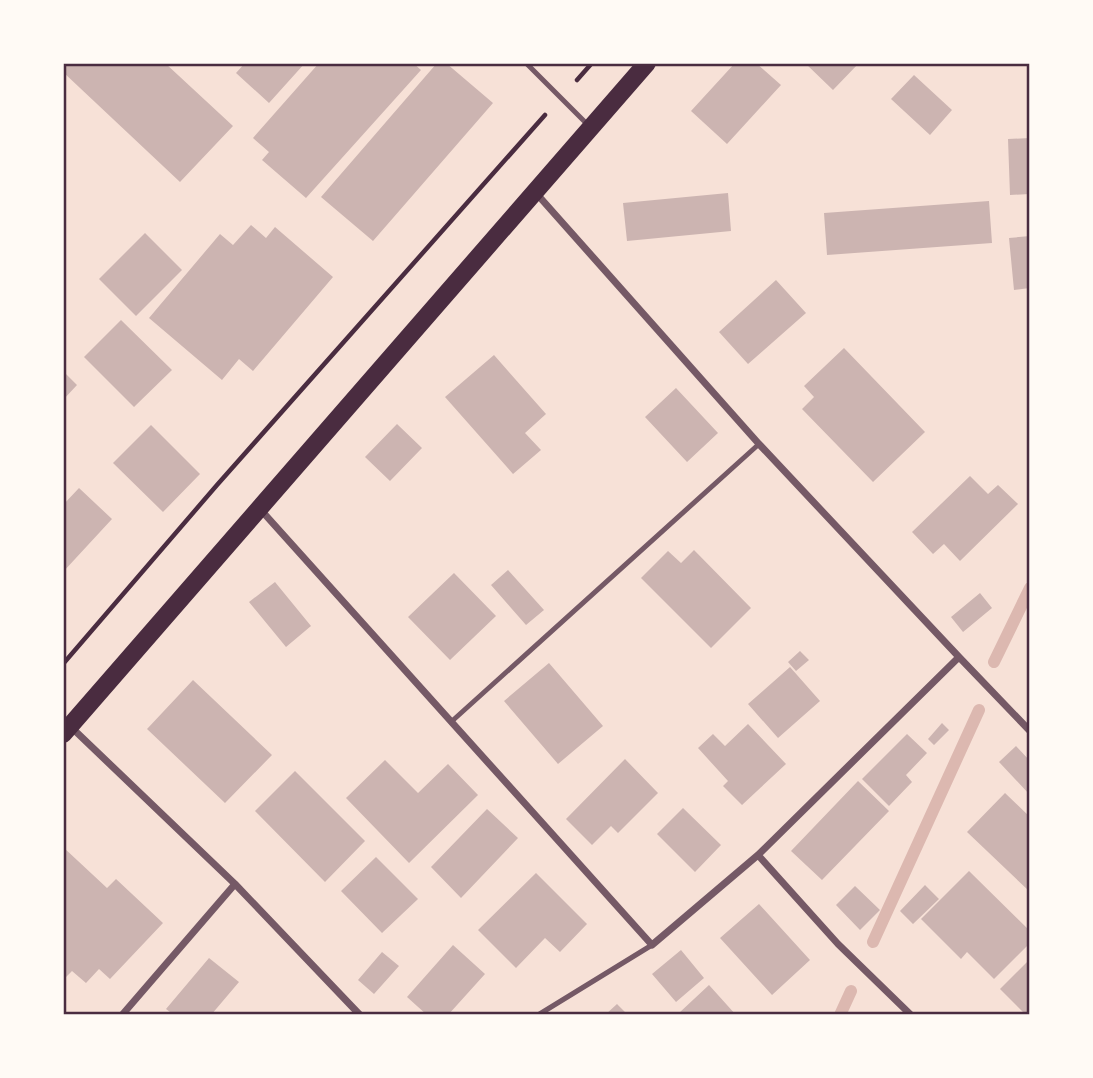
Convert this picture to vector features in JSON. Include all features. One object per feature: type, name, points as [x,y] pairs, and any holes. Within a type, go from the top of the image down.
[{"type":"main road","points":[[66,730],[647,63]]},
{"type":"street","points":[[534,190],[759,443],[1030,731]]},
{"type":"street","points":[[259,508],[652,945],[758,855],[959,657]]},
{"type":"street","points":[[66,730],[235,884],[360,1015]]},
{"type":"street","points":[[758,855],[838,944],[911,1015]]},
{"type":"street","points":[[122,1015],[235,884]]},
{"type":"lane","points":[[526,63],[591,127]]},
{"type":"lane","points":[[451,722],[759,443]]},
{"type":"lane","points":[[538,1015],[652,945]]},
{"type":"path","points":[[63,664],[217,485],[592,63]]},
{"type":"building","points":[[63,63],[165,63],[233,126],[180,182],[63,72]]},
{"type":"building","points":[[245,63],[305,63],[269,103],[236,73]]},
{"type":"building","points":[[319,63],[413,63],[421,70],[306,198],[262,160],[269,152],[253,138]]},
{"type":"building","points":[[437,63],[446,63],[493,103],[373,241],[321,197]]},
{"type":"building","points":[[735,63],[756,63],[781,85],[727,144],[691,111]]},
{"type":"building","points":[[805,63],[859,63],[833,90]]},
{"type":"building","points":[[914,75],[952,110],[930,135],[891,99]]},
{"type":"building","points":[[1030,138],[1030,194],[1010,195],[1008,139]]},
{"type":"building","points":[[728,193],[731,231],[627,241],[623,203]]},
{"type":"building","points":[[989,201],[992,243],[827,255],[824,213]]},
{"type":"building","points":[[251,225],[266,238],[275,227],[333,277],[253,371],[239,359],[222,380],[149,318],[220,234],[233,245]]},
{"type":"building","points":[[145,233],[182,270],[136,316],[99,279]]},
{"type":"building","points":[[1030,236],[1030,288],[1014,290],[1009,238]]},
{"type":"building","points":[[776,280],[806,313],[748,364],[719,332]]},
{"type":"building","points":[[121,320],[172,370],[134,407],[84,357]]},
{"type":"building","points":[[844,348],[925,432],[873,482],[802,409],[814,397],[804,386]]},
{"type":"building","points":[[494,355],[546,414],[525,433],[541,450],[513,474],[445,397]]},
{"type":"building","points":[[63,371],[77,385],[63,400]]},
{"type":"building","points":[[676,388],[718,433],[687,462],[645,417]]},
{"type":"building","points":[[397,424],[422,448],[390,481],[365,457]]},
{"type":"building","points":[[151,425],[200,474],[163,512],[113,463]]},
{"type":"building","points":[[970,476],[988,494],[998,485],[1018,504],[960,561],[944,544],[933,554],[912,532]]},
{"type":"building","points":[[79,488],[112,519],[63,572],[63,505]]},
{"type":"building","points":[[694,550],[751,608],[711,648],[641,578],[668,551],[681,563]]},
{"type":"building","points":[[508,570],[544,610],[526,625],[491,585]]},
{"type":"building","points":[[454,573],[496,616],[450,660],[408,617]]},
{"type":"building","points":[[275,582],[311,626],[286,647],[249,602]]},
{"type":"building","points":[[980,593],[992,608],[963,632],[951,617]]},
{"type":"building","points":[[800,651],[809,660],[796,671],[788,662]]},
{"type":"building","points":[[549,663],[603,726],[558,764],[504,701]]},
{"type":"building","points":[[790,667],[820,701],[778,738],[748,704]]},
{"type":"building","points":[[193,680],[272,755],[225,803],[147,729]]},
{"type":"building","points":[[942,723],[949,730],[934,745],[928,739]]},
{"type":"building","points":[[748,724],[786,764],[742,805],[723,786],[728,781],[698,748],[713,734],[725,746]]},
{"type":"building","points":[[907,734],[927,753],[906,775],[912,782],[889,806],[862,779]]},
{"type":"building","points":[[1016,746],[1030,761],[1030,795],[999,762]]},
{"type":"building","points":[[625,759],[658,793],[618,833],[611,826],[592,845],[566,819]]},
{"type":"building","points":[[385,760],[418,793],[448,764],[478,795],[409,863],[346,798]]},
{"type":"building","points":[[295,771],[365,841],[325,882],[255,811]]},
{"type":"building","points":[[858,781],[889,811],[822,880],[791,851]]},
{"type":"building","points":[[1005,793],[1030,817],[1029,891],[967,832]]},
{"type":"building","points":[[683,808],[721,845],[695,872],[657,834]]},
{"type":"building","points":[[487,809],[518,838],[461,898],[431,867]]},
{"type":"building","points":[[63,847],[107,888],[116,879],[163,923],[110,979],[99,969],[86,983],[72,971],[63,980]]},
{"type":"building","points":[[376,857],[418,899],[382,933],[341,891]]},
{"type":"building","points":[[969,871],[1030,931],[1030,943],[994,979],[967,952],[961,959],[921,919]]},
{"type":"building","points":[[536,873],[587,924],[560,952],[545,938],[516,968],[478,930]]},
{"type":"building","points":[[925,885],[939,899],[913,924],[900,911]]},
{"type":"building","points":[[855,886],[880,910],[860,930],[836,905]]},
{"type":"building","points":[[759,904],[810,960],[772,995],[720,938]]},
{"type":"building","points":[[453,945],[485,974],[448,1015],[427,1015],[407,997]]},
{"type":"building","points":[[681,950],[704,978],[676,1002],[652,974]]},
{"type":"building","points":[[382,952],[399,966],[374,994],[358,980]]},
{"type":"building","points":[[209,958],[239,982],[211,1015],[174,1015],[166,1009]]},
{"type":"building","points":[[1030,959],[1030,1010],[1026,1015],[1000,989]]},
{"type":"building","points":[[709,985],[736,1015],[679,1013]]},
{"type":"building","points":[[617,1004],[628,1015],[605,1015]]},
{"type":"waterway","points":[[994,662],[1030,588]]},
{"type":"waterway","points":[[873,942],[979,710]]},
{"type":"waterway","points":[[840,1015],[851,991]]}]
